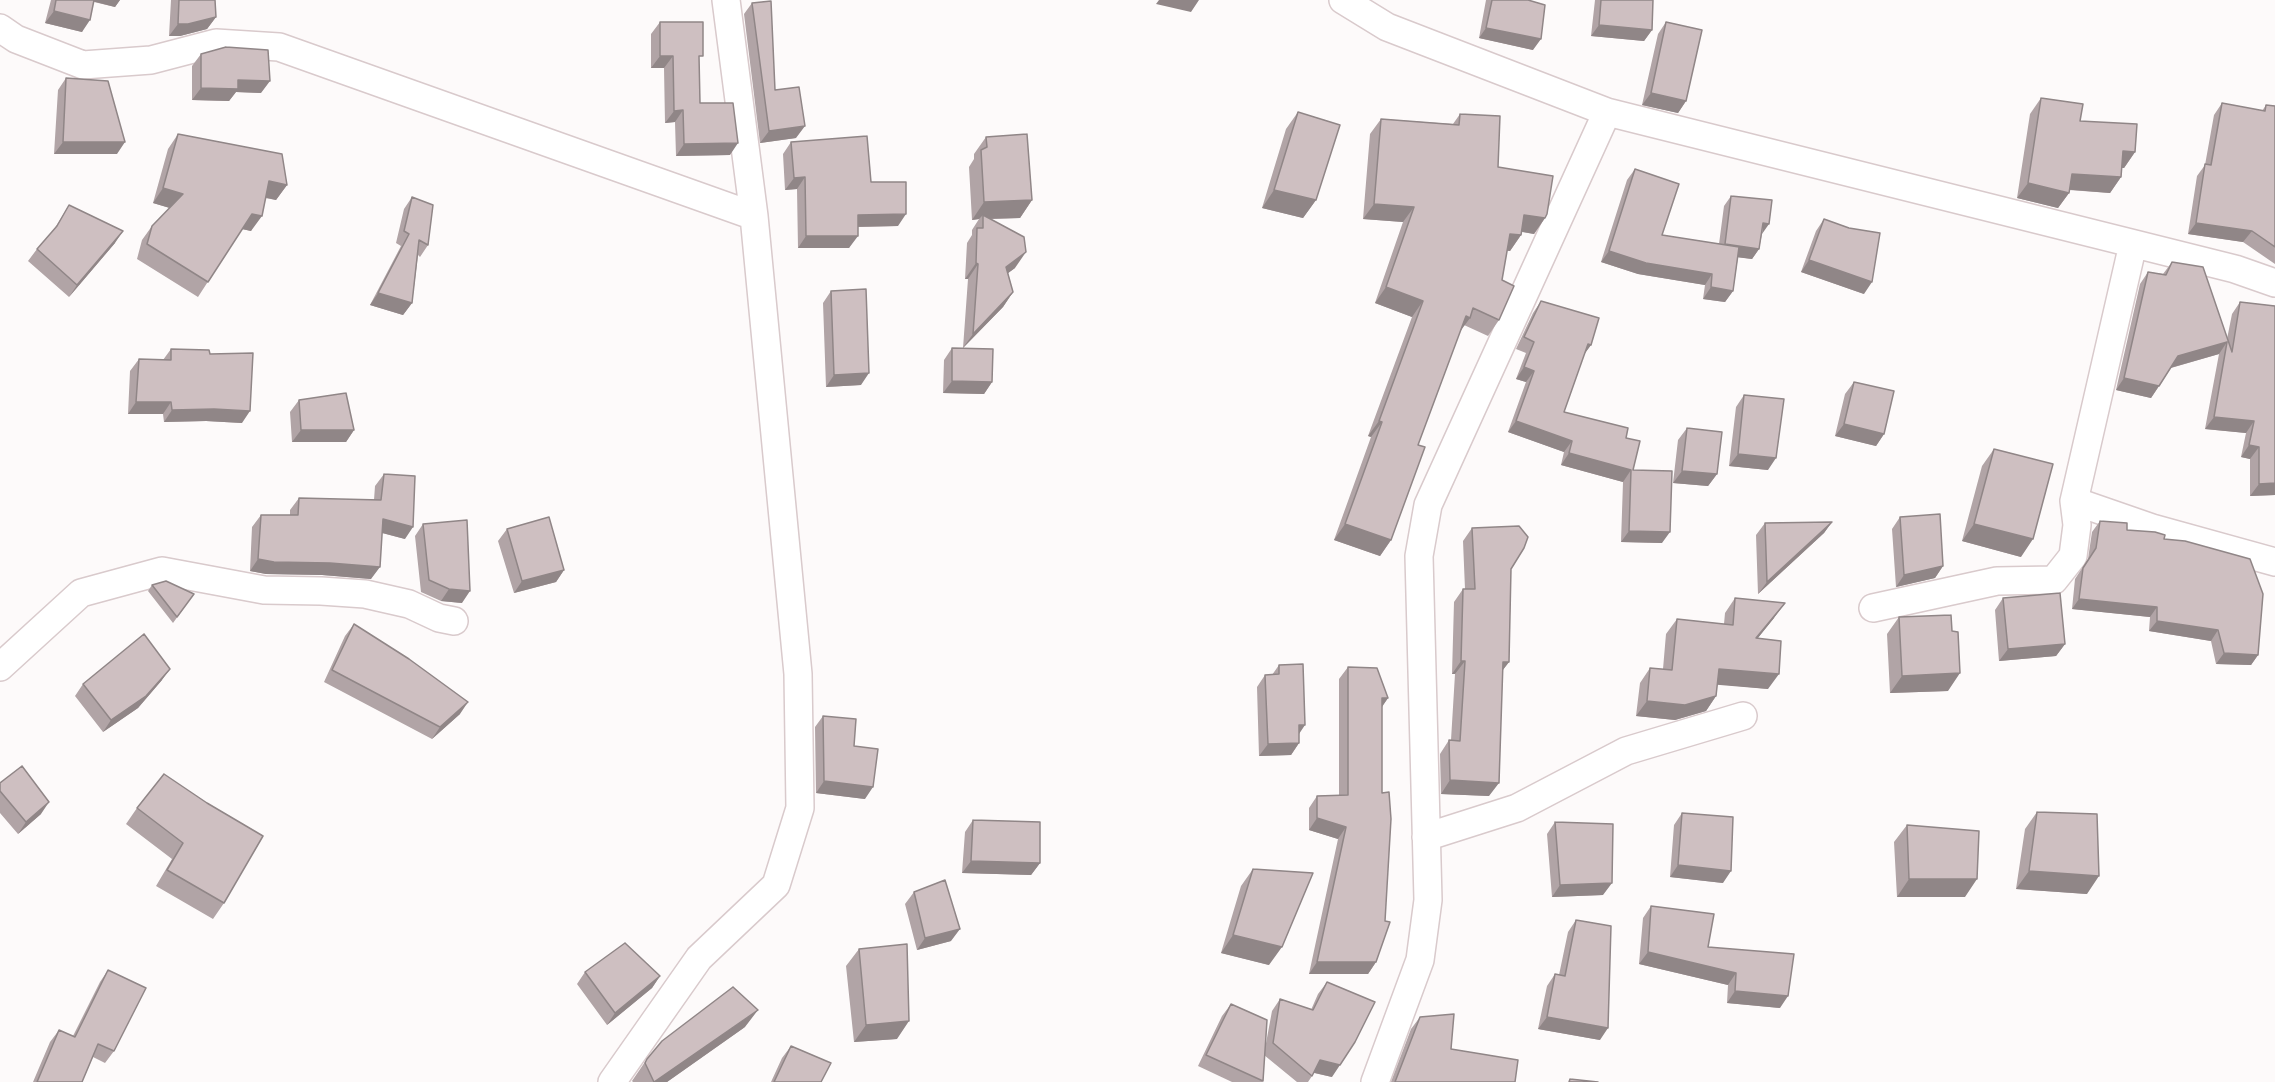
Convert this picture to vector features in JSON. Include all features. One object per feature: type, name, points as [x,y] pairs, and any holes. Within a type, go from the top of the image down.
[{"type":"street","points":[[612,1082],[699,958],[776,885],[800,808],[798,674],[754,216],[726,0]]},
{"type":"street","points":[[1343,0],[1387,27],[1607,112],[2235,269],[2275,283]]},
{"type":"street","points":[[0,28],[16,39],[83,65],[151,60],[216,43],[279,46],[754,216]]},
{"type":"street","points":[[1375,1082],[1420,960],[1428,900],[1419,556],[1428,505],[1607,112]]},
{"type":"street","points":[[1873,608],[1997,581],[2054,580],[2073,556],[2077,525],[2074,501],[2133,244]]},
{"type":"street","points":[[2074,501],[2152,528],[2275,562]]},
{"type":"street","points":[[0,667],[81,593],[162,571],[264,590],[365,594],[409,604],[439,618],[454,621]]},
{"type":"street","points":[[1426,837],[1517,808],[1626,751],[1743,716]]},
{"type":"building","points":[[56,0],[94,0],[90,20],[54,11]]},
{"type":"building","points":[[179,0],[215,0],[216,17],[188,24],[178,24]]},
{"type":"building","points":[[1492,0],[1528,0],[1545,5],[1541,39],[1486,28]]},
{"type":"building","points":[[1601,0],[1653,0],[1652,30],[1599,25]]},
{"type":"building","points":[[771,1],[775,90],[799,87],[805,126],[769,131],[752,3]]},
{"type":"building","points":[[660,22],[703,22],[703,56],[699,56],[700,103],[733,103],[738,143],[684,144],[683,110],[674,111],[673,56],[660,56]]},
{"type":"building","points":[[1666,22],[1702,30],[1686,101],[1651,93]]},
{"type":"building","points":[[226,47],[268,50],[270,81],[238,80],[238,89],[201,88],[201,54]]},
{"type":"building","points":[[66,78],[108,81],[125,142],[63,142]]},
{"type":"building","points":[[2041,98],[2083,104],[2080,121],[2137,124],[2135,152],[2123,151],[2121,177],[2072,174],[2069,193],[2028,183]]},
{"type":"building","points":[[2222,103],[2265,111],[2266,105],[2275,106],[2275,247],[2252,231],[2196,223],[2205,164],[2211,165]]},
{"type":"building","points":[[1298,112],[1340,125],[1316,200],[1274,190]]},
{"type":"building","points":[[1460,114],[1500,116],[1498,167],[1553,176],[1547,214],[1545,218],[1524,215],[1521,235],[1510,234],[1502,280],[1514,286],[1499,320],[1473,308],[1470,318],[1466,316],[1418,445],[1425,447],[1391,540],[1345,524],[1382,422],[1379,421],[1423,301],[1386,287],[1414,207],[1374,204],[1381,119],[1459,125]]},
{"type":"building","points":[[178,134],[282,154],[287,185],[269,181],[262,216],[252,214],[208,282],[147,244],[152,226],[183,194],[163,188]]},
{"type":"building","points":[[1027,134],[1032,200],[984,202],[981,150],[987,147],[986,137]]},
{"type":"building","points":[[867,136],[871,182],[906,182],[906,214],[858,215],[858,236],[806,236],[805,177],[794,178],[791,142]]},
{"type":"building","points":[[1635,169],[1679,184],[1662,235],[1739,247],[1733,291],[1711,287],[1712,274],[1646,263],[1609,251]]},
{"type":"building","points":[[1731,196],[1772,200],[1769,224],[1763,223],[1759,249],[1725,244]]},
{"type":"building","points":[[412,197],[433,205],[428,245],[419,240],[412,303],[378,293],[409,234],[404,231]]},
{"type":"building","points":[[69,205],[123,231],[77,285],[37,249],[57,226]]},
{"type":"building","points":[[983,215],[1024,237],[1026,252],[1006,267],[1013,292],[973,334],[978,264],[976,263],[977,228],[983,228]]},
{"type":"building","points":[[1824,219],[1849,228],[1880,233],[1872,282],[1809,260]]},
{"type":"building","points":[[2172,262],[2203,267],[2232,352],[2240,302],[2275,306],[2275,483],[2259,484],[2259,447],[2249,445],[2254,421],[2214,417],[2227,342],[2178,356],[2159,386],[2124,378],[2148,272],[2166,275]]},
{"type":"building","points":[[866,289],[869,373],[834,375],[831,291]]},
{"type":"building","points":[[1541,301],[1599,318],[1591,345],[1588,344],[1564,412],[1628,428],[1626,438],[1640,441],[1633,470],[1672,471],[1670,532],[1629,531],[1631,470],[1569,453],[1572,441],[1516,421],[1534,371],[1524,367],[1534,342],[1524,337]]},
{"type":"building","points":[[952,348],[993,349],[992,382],[952,381]]},
{"type":"building","points":[[171,349],[209,350],[210,354],[253,353],[250,411],[172,410],[171,402],[136,402],[139,359],[171,360]]},
{"type":"building","points":[[1854,382],[1894,391],[1884,434],[1844,424]]},
{"type":"building","points":[[346,393],[354,430],[301,430],[299,400]]},
{"type":"building","points":[[1744,395],[1784,399],[1776,458],[1738,454]]},
{"type":"building","points":[[1687,428],[1722,432],[1717,474],[1682,471]]},
{"type":"building","points":[[1994,449],[2053,464],[2033,539],[1974,524]]},
{"type":"building","points":[[384,474],[415,476],[413,527],[383,519],[380,567],[274,562],[258,559],[261,515],[298,515],[299,498],[381,500]]},
{"type":"building","points":[[1940,514],[1943,566],[1904,575],[1900,517]]},
{"type":"building","points":[[549,517],[564,570],[522,581],[507,529]]},
{"type":"building","points":[[467,520],[470,591],[449,589],[429,580],[423,524]]},
{"type":"building","points":[[2100,521],[2127,523],[2127,530],[2155,532],[2165,535],[2164,539],[2185,541],[2250,559],[2263,594],[2258,655],[2224,653],[2218,630],[2157,621],[2157,607],[2079,599],[2083,568],[2096,548]]},
{"type":"building","points":[[1832,522],[1767,582],[1765,523]]},
{"type":"building","points":[[1519,526],[1528,537],[1511,569],[1509,662],[1503,662],[1499,783],[1450,780],[1449,740],[1460,741],[1465,661],[1461,661],[1463,589],[1475,589],[1472,528]]},
{"type":"building","points":[[166,581],[194,594],[177,617],[152,585]]},
{"type":"building","points":[[2060,593],[2065,644],[2008,649],[2003,598]]},
{"type":"building","points":[[1735,598],[1785,603],[1756,638],[1781,641],[1779,674],[1719,669],[1716,696],[1685,705],[1647,701],[1650,668],[1672,670],[1677,619],[1733,625]]},
{"type":"building","points":[[1951,615],[1952,631],[1958,632],[1960,673],[1902,676],[1899,617]]},
{"type":"building","points":[[354,624],[409,659],[468,702],[440,727],[332,670]]},
{"type":"building","points":[[144,634],[170,669],[146,696],[111,720],[83,684]]},
{"type":"building","points":[[1303,664],[1305,725],[1299,725],[1299,743],[1268,744],[1265,675],[1279,674],[1279,665]]},
{"type":"building","points":[[1348,667],[1377,668],[1388,698],[1382,698],[1382,793],[1389,792],[1391,819],[1385,921],[1390,922],[1376,962],[1317,962],[1346,827],[1317,818],[1317,796],[1348,795]]},
{"type":"building","points":[[823,716],[856,719],[854,746],[878,749],[873,787],[824,781]]},
{"type":"building","points":[[22,766],[49,802],[26,822],[0,791],[0,783]]},
{"type":"building","points":[[164,774],[263,836],[224,903],[167,870],[183,843],[137,808]]},
{"type":"building","points":[[2037,812],[2097,814],[2099,876],[2029,871]]},
{"type":"building","points":[[1682,813],[1733,817],[1731,871],[1678,865]]},
{"type":"building","points":[[973,820],[1040,822],[1040,863],[971,861]]},
{"type":"building","points":[[1555,822],[1613,824],[1612,883],[1560,885]]},
{"type":"building","points":[[1907,825],[1979,831],[1977,879],[1909,879]]},
{"type":"building","points":[[1253,869],[1313,873],[1282,947],[1233,935]]},
{"type":"building","points":[[945,880],[960,929],[925,938],[914,892]]},
{"type":"building","points":[[1651,906],[1714,914],[1708,947],[1794,954],[1788,996],[1735,991],[1736,973],[1648,952]]},
{"type":"building","points":[[1576,920],[1611,926],[1608,1028],[1547,1017],[1555,974],[1565,976]]},
{"type":"building","points":[[625,943],[660,976],[615,1013],[585,972]]},
{"type":"building","points":[[907,944],[909,1021],[866,1025],[859,949]]},
{"type":"building","points":[[108,970],[146,988],[114,1051],[98,1044],[82,1082],[37,1082],[59,1030],[75,1037]]},
{"type":"building","points":[[1327,982],[1375,1002],[1355,1042],[1340,1065],[1320,1060],[1312,1076],[1273,1043],[1280,999],[1313,1010]]},
{"type":"building","points":[[733,987],[758,1010],[654,1082],[645,1063],[647,1059],[662,1041]]},
{"type":"building","points":[[1231,1004],[1267,1020],[1263,1081],[1206,1055]]},
{"type":"building","points":[[1454,1014],[1451,1049],[1518,1060],[1515,1082],[1395,1082],[1420,1017]]},
{"type":"building","points":[[791,1046],[831,1063],[821,1082],[774,1082]]},
{"type":"building","points":[[1570,1079],[1598,1082],[1569,1082]]}]
